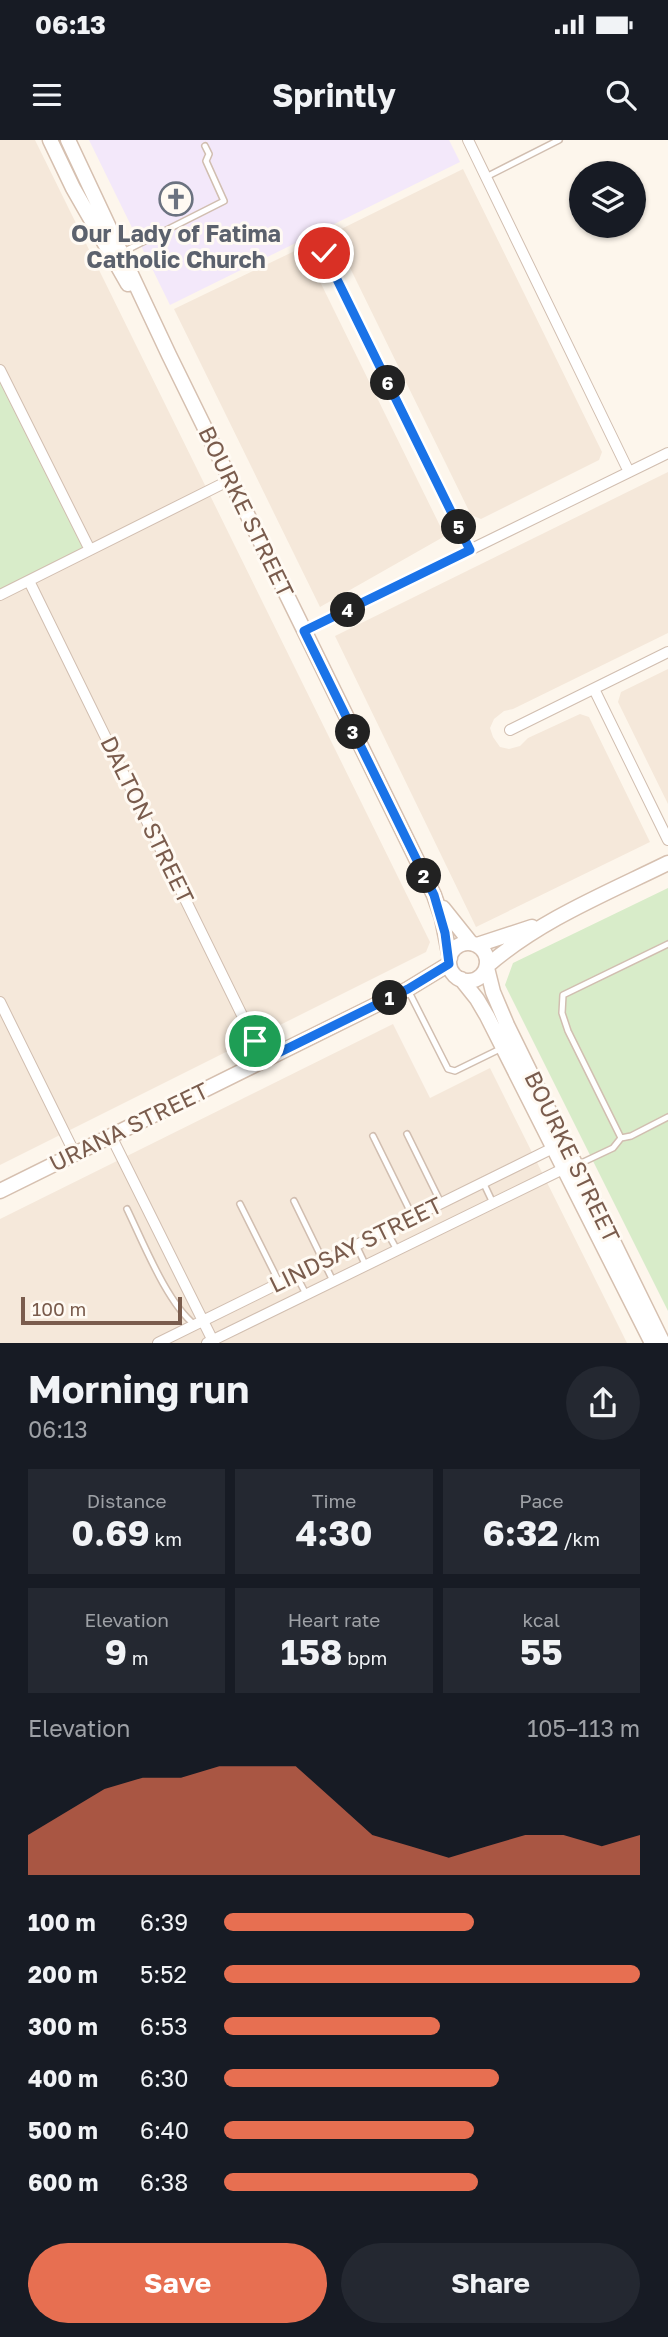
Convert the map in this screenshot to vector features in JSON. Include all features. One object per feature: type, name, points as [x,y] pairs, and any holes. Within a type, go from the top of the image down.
[{"type":"main road","name":"BOURKE STREET","points":[[50,140],[74,188],[169,355]]},
{"type":"main road","name":"BOURKE STREET","points":[[68,140],[123,252],[169,355],[434,895],[444,926],[449,961]]},
{"type":"main road","points":[[550,921],[457,947],[449,961],[459,978],[480,978],[487,967],[506,950],[550,921],[668,863]]},
{"type":"main road","name":"BOURKE STREET","points":[[434,895],[474,944]]},
{"type":"main road","points":[[474,944],[485,951],[487,967]]},
{"type":"main road","name":"URANA STREET","points":[[0,1191],[408,989],[449,961]]},
{"type":"main road","name":"BOURKE STREET","points":[[487,967],[493,992],[507,1025],[652,1343]]},
{"type":"main road","name":"BOURKE STREET","points":[[459,978],[477,999],[553,1148],[570,1167],[663,1343]]},
{"type":"main road","name":"URANA STREET","points":[[408,989],[441,979],[459,978]]},
{"type":"street","points":[[468,140],[629,472]]},
{"type":"street","points":[[324,253],[470,550]]},
{"type":"street","points":[[0,370],[90,550]]},
{"type":"street","points":[[304,631],[668,453]]},
{"type":"street","points":[[0,595],[230,480]]},
{"type":"street","name":"DALTON STREET","points":[[29,581],[264,1060]]},
{"type":"street","points":[[510,730],[668,652]]},
{"type":"street","points":[[594,689],[668,840]]},
{"type":"street","points":[[0,1002],[75,1154]]},
{"type":"street","points":[[111,1136],[172,1259],[199,1323],[211,1342]]},
{"type":"street","name":"LINDSAY STREET","points":[[158,1343],[553,1148]]},
{"type":"street","name":"LINDSAY STREET","points":[[211,1342],[570,1167]]},
{"type":"lane","points":[[486,177],[559,140]]},
{"type":"lane","points":[[123,252],[224,201],[206,161],[209,154],[205,146]]},
{"type":"lane","points":[[621,1138],[568,1031],[562,1013],[563,995],[668,944]]},
{"type":"lane","points":[[408,989],[449,1069],[455,1071],[503,1047]]},
{"type":"lane","points":[[570,1167],[613,1148],[621,1138],[668,1118]]},
{"type":"lane","points":[[407,1134],[441,1203]]},
{"type":"lane","points":[[373,1136],[413,1217]]},
{"type":"lane","points":[[483,1182],[493,1203]]},
{"type":"lane","points":[[294,1201],[333,1281]]},
{"type":"lane","points":[[240,1204],[279,1283]]},
{"type":"lane","points":[[145,1205],[128,1211],[177,1305],[199,1323]]},
{"type":"lane","points":[[386,1230],[397,1250]]},
{"type":"lane","points":[[356,1245],[366,1265]]},
{"type":"lane","points":[[155,1267],[172,1259]]},
{"type":"lane","points":[[296,1275],[306,1295]]},
{"type":"shaded area","points":[[0,140],[35,140],[430,942],[426,952],[0,1165]]},
{"type":"shaded area","points":[[89,140],[449,140],[460,162],[170,305]]},
{"type":"shaded area","points":[[463,169],[602,452],[599,460],[481,519],[471,515],[333,233]]},
{"type":"shaded area","points":[[303,247],[445,536],[320,607],[174,309]]},
{"type":"shaded area","points":[[668,472],[668,633],[504,711],[494,719],[490,728],[500,747],[509,749],[520,746],[528,738],[580,714],[589,717],[650,842],[476,927],[335,636]]},
{"type":"shaded area","points":[[668,669],[668,804],[618,702],[621,692]]},
{"type":"shaded area","points":[[393,1024],[430,1098],[490,1068],[627,1343],[0,1343],[0,1219]]},
{"type":"green space","points":[[0,370],[90,550],[0,595]]},
{"type":"green space","points":[[668,888],[668,1311],[505,985],[513,963]]},
{"type":"place","name":"Our Lady of Fatima Catholic Church","points":[[176,199]]},
{"type":"route","points":[[255,1041],[264,1060],[408,989],[449,964],[450,958],[434,895],[304,631],[470,550],[324,253]]}]
